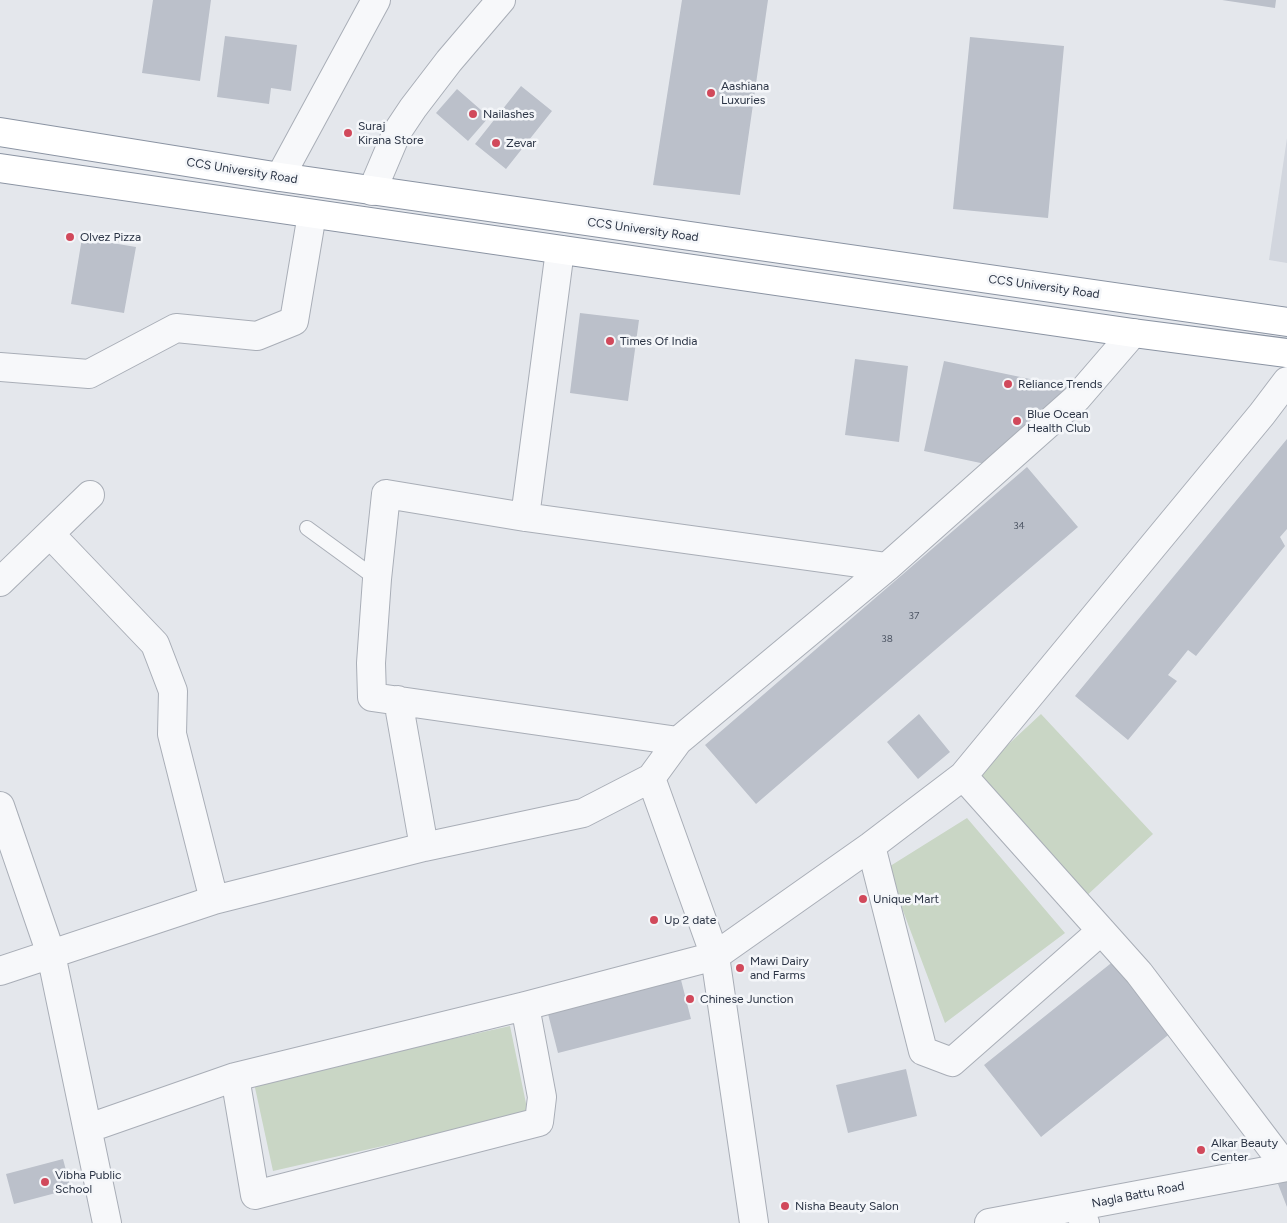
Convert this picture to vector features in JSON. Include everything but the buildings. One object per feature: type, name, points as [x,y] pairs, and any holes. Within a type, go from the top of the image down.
[{"type":"highway","name":"CCS University Road","points":[[0,132],[280,178],[1287,322]]},
{"type":"highway","points":[[0,168],[1287,353]]},
{"type":"street","points":[[280,178],[376,0]]},
{"type":"street","points":[[372,191],[397,132],[449,61],[501,0]]},
{"type":"street","points":[[0,367],[89,374],[176,328],[257,336],[294,321],[312,214]]},
{"type":"street","points":[[525,517],[560,250]]},
{"type":"street","points":[[0,971],[214,900],[424,847],[583,813],[651,778],[678,741],[887,567],[1077,398],[1133,332]]},
{"type":"street","points":[[89,1128],[235,1077],[525,1006],[715,956],[870,846],[963,776],[1262,414],[1287,381]]},
{"type":"street","points":[[678,741],[372,697],[371,663],[386,494],[525,517],[887,567]]},
{"type":"street","points":[[0,582],[90,495]]},
{"type":"street","points":[[50,534],[155,644],[174,691],[172,734],[214,900]]},
{"type":"street","points":[[398,700],[424,847]]},
{"type":"street","points":[[963,776],[1138,973],[1286,1167]]},
{"type":"street","points":[[651,778],[715,956],[754,1223]]},
{"type":"street","points":[[0,806],[51,954],[108,1223]]},
{"type":"street","points":[[870,846],[922,1051],[952,1062],[1101,930]]},
{"type":"street","points":[[235,1077],[255,1195],[539,1122],[542,1096],[525,1006]]},
{"type":"street","name":"Nagla Battu Road","points":[[989,1223],[1081,1215],[1286,1167]]},
{"type":"lane","points":[[307,528],[377,579]]},
{"type":"shaded area","points":[[1287,138],[1287,263],[1269,260]]},
{"type":"green space","points":[[1041,714],[1153,834],[1082,900],[970,780]]},
{"type":"green space","points":[[967,818],[1065,933],[945,1023],[887,868]]},
{"type":"green space","points":[[510,1026],[528,1113],[273,1171],[254,1083]]},
{"type":"place","name":"Aashiana Luxuries","points":[[711,93]]},
{"type":"place","name":"Nailashes","points":[[473,114]]},
{"type":"place","name":"Suraj Kirana Store","points":[[348,133]]},
{"type":"place","name":"Zevar","points":[[496,143]]},
{"type":"place","name":"Olvez Pizza","points":[[70,237]]},
{"type":"place","name":"Times Of India","points":[[610,341]]},
{"type":"place","name":"Reliance Trends","points":[[1008,384]]},
{"type":"place","name":"Blue Ocean Health Club","points":[[1017,421]]},
{"type":"place","name":"Unique Mart","points":[[863,899]]},
{"type":"place","name":"Up 2 date","points":[[654,920]]},
{"type":"place","name":"Mawi Dairy and Farms","points":[[740,968]]},
{"type":"place","name":"Chinese Junction","points":[[690,999]]},
{"type":"place","name":"Alkar Beauty Center","points":[[1201,1150]]},
{"type":"place","name":"Vibha Public School","points":[[45,1182]]},
{"type":"place","name":"Nisha Beauty Salon","points":[[785,1206]]}]
